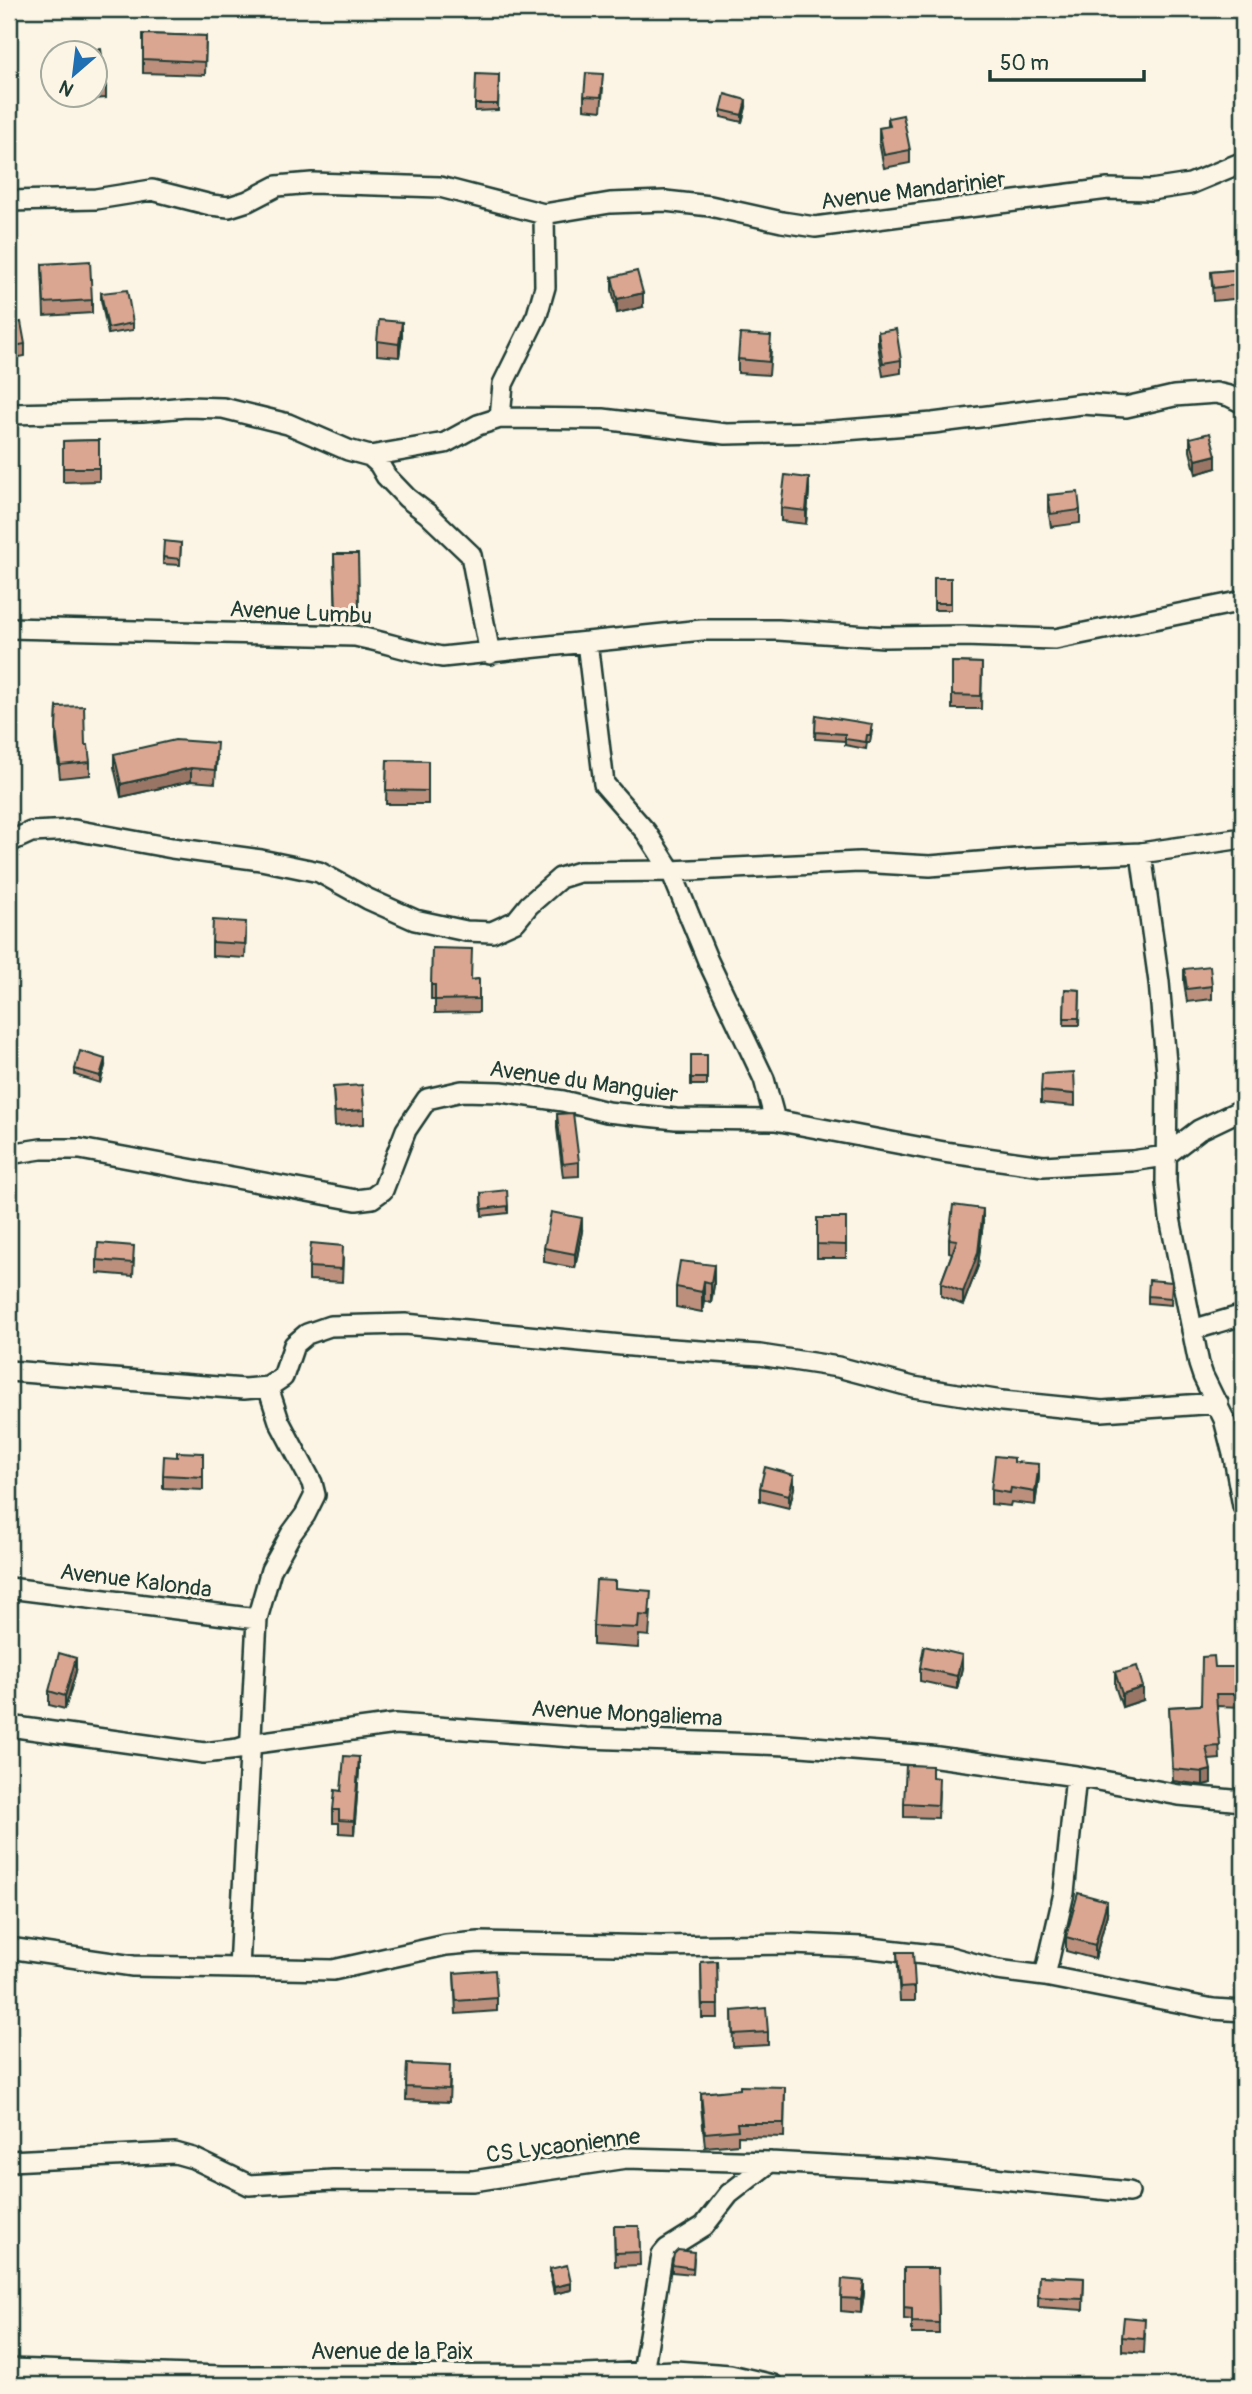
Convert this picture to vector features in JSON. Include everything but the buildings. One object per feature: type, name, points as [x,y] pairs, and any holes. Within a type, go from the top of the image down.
[{"type":"street","name":"Avenue Mandarinier","points":[[9,201],[96,199],[152,190],[229,207],[248,201],[277,186],[312,183],[440,187],[544,214],[610,203],[665,201],[710,206],[815,227],[1108,189],[1151,190],[1190,184],[1243,162]]},
{"type":"street","points":[[500,418],[503,384],[537,315],[545,287],[544,214]]},
{"type":"street","points":[[370,457],[445,443],[478,425],[500,418],[603,419],[726,435],[820,432],[933,423],[1082,404],[1126,407],[1174,396],[1216,393],[1243,403]]},
{"type":"street","points":[[9,414],[223,408],[288,424],[370,457],[407,498],[471,555],[490,654]]},
{"type":"street","name":"Avenue Lumbu","points":[[9,628],[355,636],[442,657],[702,630],[778,630],[884,637],[1055,639],[1243,601]]},
{"type":"street","points":[[587,642],[604,784],[646,832],[671,871],[708,961],[764,1079],[775,1120]]},
{"type":"street","points":[[9,842],[31,832],[75,830],[172,848],[261,860],[319,872],[368,899],[415,920],[466,931],[492,932],[516,920],[560,878],[579,872],[671,871],[859,862],[930,866],[1141,853],[1243,838]]},
{"type":"street","points":[[1141,853],[1159,982],[1167,1074],[1165,1156],[1170,1218],[1203,1376],[1218,1403],[1239,1463],[1243,1506]]},
{"type":"street","name":"Avenue du Manguier","points":[[9,1154],[41,1149],[79,1149],[356,1200],[372,1198],[383,1190],[406,1129],[427,1099],[461,1091],[501,1092],[563,1101],[607,1112],[676,1119],[775,1120],[944,1152],[1043,1166],[1132,1161],[1165,1156]]},
{"type":"street","points":[[1165,1156],[1199,1129],[1243,1109]]},
{"type":"street","points":[[1192,1330],[1243,1315]]},
{"type":"street","points":[[9,1371],[244,1389],[268,1387],[283,1377],[294,1345],[307,1334],[330,1326],[405,1324],[642,1348],[760,1355],[838,1367],[913,1387],[1002,1401],[1102,1411],[1218,1403]]},
{"type":"street","points":[[239,1968],[257,1619],[271,1570],[315,1495],[312,1483],[279,1421],[268,1387]]},
{"type":"street","name":"Avenue Kalonda","points":[[9,1588],[257,1619]]},
{"type":"street","name":"Avenue Mongaliema","points":[[9,1726],[204,1753],[396,1724],[586,1738],[788,1745],[930,1756],[1076,1776],[1179,1795],[1243,1801]]},
{"type":"street","points":[[1045,1976],[1064,1893],[1076,1776]]},
{"type":"street","points":[[9,1948],[133,1966],[333,1970],[446,1945],[479,1942],[862,1947],[950,1958],[998,1970],[1045,1976],[1213,2009],[1243,2011]]},
{"type":"street","name":"CS Lycaonienne","points":[[9,2161],[175,2153],[193,2158],[249,2185],[333,2180],[474,2181],[626,2158],[771,2162],[915,2170],[1129,2192]]},
{"type":"street","points":[[643,2373],[662,2255],[704,2226],[729,2194],[771,2162]]},
{"type":"street","name":"Avenue de la Paix","points":[[9,2369],[223,2376],[574,2375],[675,2371],[730,2375],[774,2385]]}]
